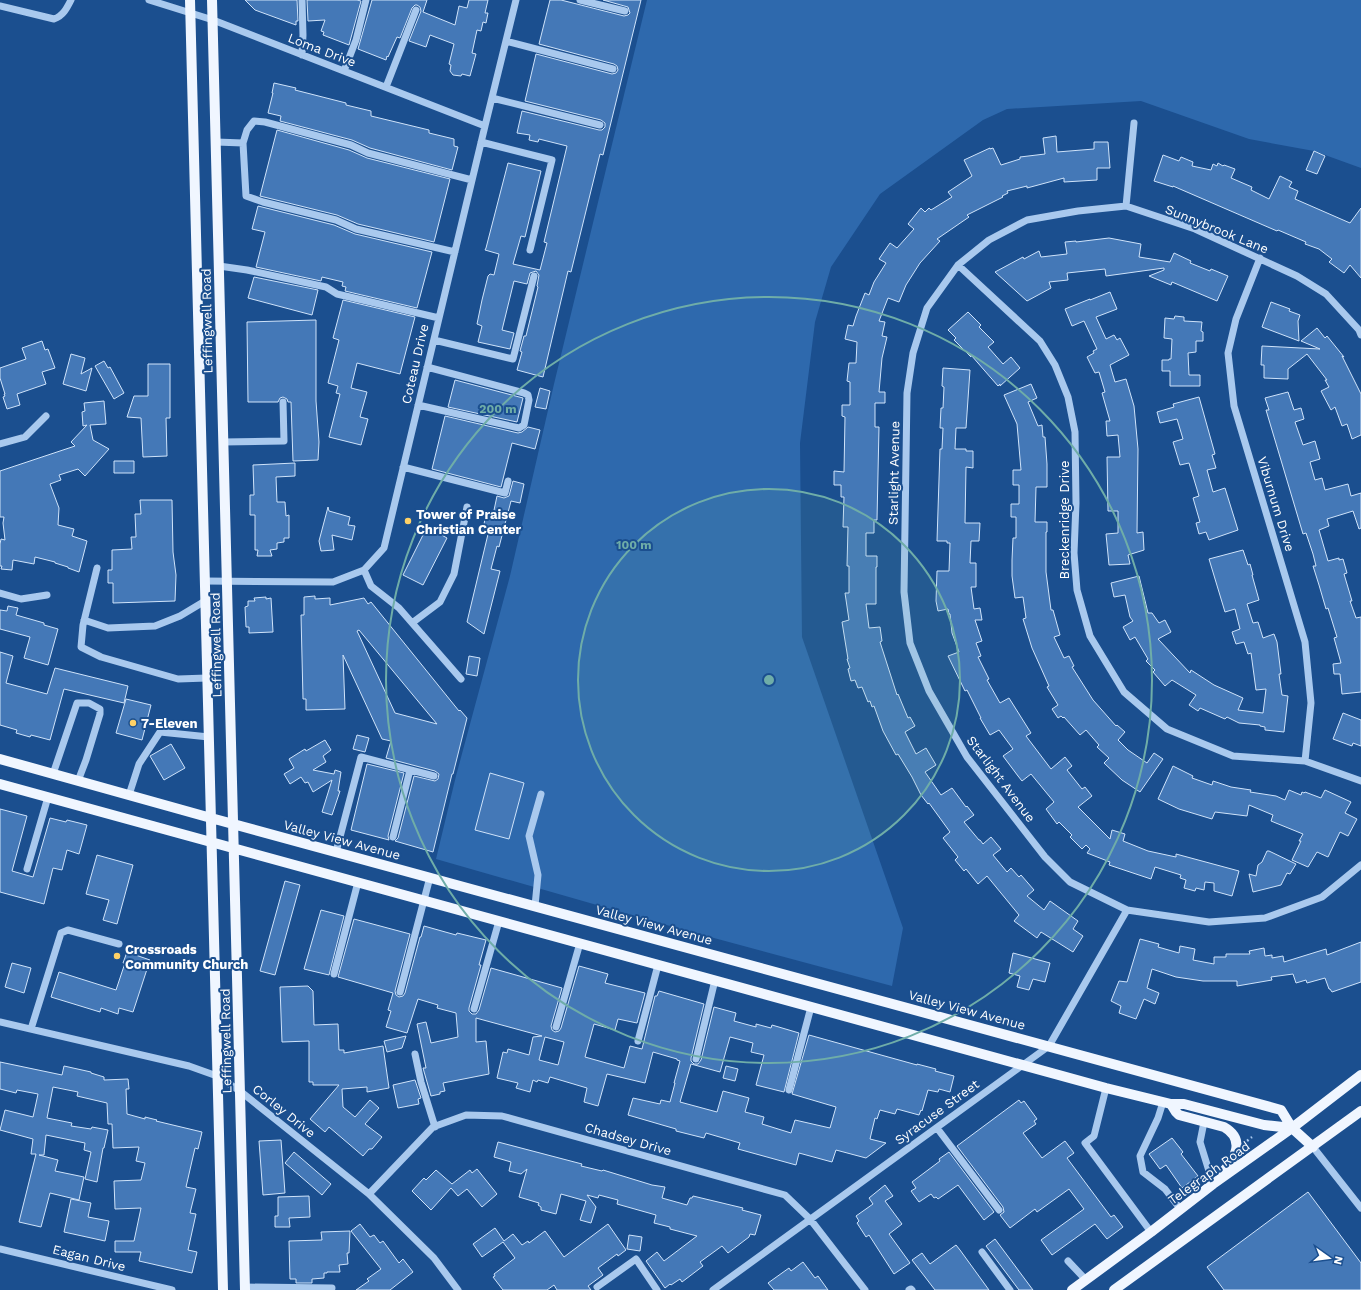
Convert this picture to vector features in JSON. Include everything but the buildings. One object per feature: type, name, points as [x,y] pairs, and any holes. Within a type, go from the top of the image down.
[{"type":"main road","name":"Leffingwell Road","points":[[190,0],[223,1290]]},
{"type":"main road","name":"Leffingwell Road","points":[[212,0],[245,1289]]},
{"type":"main road","name":"Valley View Avenue","points":[[0,759],[1281,1110],[1292,1128],[1313,1147]]},
{"type":"main road","points":[[0,784],[1106,1088],[1167,1103],[1184,1104],[1264,1125],[1292,1128]]},
{"type":"main road","name":"Telegraph Road","points":[[1072,1290],[1213,1184],[1292,1128],[1361,1075]]},
{"type":"main road","points":[[1167,1103],[1180,1115],[1224,1127],[1230,1131],[1236,1142],[1236,1153],[1231,1164],[1213,1184]]},
{"type":"main road","points":[[1114,1290],[1361,1111]]},
{"type":"street","points":[[0,6],[54,19],[62,14],[71,0]]},
{"type":"street","name":"Loma Drive","points":[[149,0],[213,20],[485,126]]},
{"type":"street","points":[[302,0],[302,55]]},
{"type":"street","points":[[344,71],[356,40],[366,0]]},
{"type":"street","name":"Coteau Drive","points":[[205,581],[333,582],[364,570],[384,548],[516,0]]},
{"type":"street","points":[[580,0],[625,11]]},
{"type":"street","points":[[386,88],[416,10]]},
{"type":"street","points":[[506,41],[613,68]]},
{"type":"street","points":[[492,98],[600,125]]},
{"type":"street","points":[[455,252],[356,229],[336,220],[262,202],[246,196],[243,143],[247,130],[254,121],[265,122],[351,145],[368,154],[472,180]]},
{"type":"street","points":[[1126,206],[1134,123]]},
{"type":"street","points":[[216,142],[243,143]]},
{"type":"street","points":[[481,142],[552,160],[530,250]]},
{"type":"street","name":"Sunnybrook Lane","points":[[958,265],[989,240],[1027,220],[1078,211],[1126,206],[1195,229],[1297,276],[1326,294],[1361,334]]},
{"type":"street","name":"Viburnum Drive","points":[[1260,258],[1236,318],[1228,353],[1234,406],[1305,642],[1311,703],[1305,761]]},
{"type":"street","name":"Breckenridge Drive","points":[[958,265],[1040,341],[1055,365],[1068,397],[1075,432],[1076,503],[1074,553],[1077,590],[1090,636],[1124,692],[1167,729],[1233,756],[1305,761],[1361,781]]},
{"type":"street","name":"Starlight Avenue","points":[[958,265],[927,308],[913,353],[907,393],[904,592],[910,643],[929,692],[967,757],[1044,857],[1070,882],[1127,910],[1209,922],[1265,918],[1322,897],[1361,865]]},
{"type":"street","points":[[219,266],[247,270],[326,287],[337,294],[439,318]]},
{"type":"street","points":[[434,340],[514,359],[534,276]]},
{"type":"street","points":[[418,405],[519,428],[524,425],[529,400],[528,395],[427,367]]},
{"type":"street","points":[[223,442],[284,441],[283,402]]},
{"type":"street","points":[[0,444],[25,437],[46,416]]},
{"type":"street","points":[[403,467],[505,493],[508,481]]},
{"type":"street","points":[[412,623],[440,602],[454,574],[467,507]]},
{"type":"street","points":[[97,568],[84,620],[81,647],[101,657],[178,679],[207,678]]},
{"type":"street","points":[[364,570],[371,586],[399,608],[461,679]]},
{"type":"street","points":[[0,593],[21,598],[47,595]]},
{"type":"street","points":[[84,620],[108,628],[155,626],[180,616],[205,601]]},
{"type":"street","points":[[53,774],[76,703],[89,703],[100,709],[100,714],[78,781]]},
{"type":"street","points":[[129,795],[139,764],[160,732],[209,737]]},
{"type":"street","points":[[336,852],[361,757],[434,776]]},
{"type":"street","points":[[393,837],[410,770]]},
{"type":"street","points":[[535,906],[538,875],[529,836],[541,794]]},
{"type":"street","points":[[27,869],[48,797]]},
{"type":"street","points":[[400,992],[430,877]]},
{"type":"street","points":[[334,974],[358,882]]},
{"type":"street","name":"Syracuse Street","points":[[713,1290],[1024,1066],[1049,1046],[1127,910]]},
{"type":"street","points":[[474,1009],[498,921]]},
{"type":"street","points":[[31,1029],[62,933],[68,930],[119,944]]},
{"type":"street","points":[[556,1027],[580,943]]},
{"type":"street","points":[[638,1041],[658,965]]},
{"type":"street","points":[[696,1059],[715,980]]},
{"type":"street","points":[[789,1090],[811,1007]]},
{"type":"street","name":"Corley Drive","points":[[0,1022],[189,1066],[217,1076],[240,1090],[369,1194],[434,1258],[458,1290]]},
{"type":"street","points":[[415,1054],[421,1082],[435,1127]]},
{"type":"street","points":[[1106,1088],[1094,1136],[1085,1143],[1151,1232]]},
{"type":"street","points":[[1167,1103],[1158,1118],[1140,1156],[1143,1172],[1165,1189],[1180,1210]]},
{"type":"street","name":"Chadsey Drive","points":[[369,1194],[435,1127],[466,1115],[502,1116],[786,1195],[810,1219],[865,1290]]},
{"type":"street","points":[[1204,1122],[1200,1142],[1213,1184]]},
{"type":"street","points":[[937,1128],[999,1210]]},
{"type":"street","name":"Valley View Avenue","points":[[1313,1147],[1361,1208]]},
{"type":"street","name":"Eagan Drive","points":[[0,1249],[172,1290]]},
{"type":"street","points":[[982,1252],[1010,1290]]},
{"type":"street","points":[[597,1287],[636,1259],[657,1290]]},
{"type":"street","points":[[1068,1261],[1086,1280]]},
{"type":"street","points":[[245,1289],[332,1288]]},
{"type":"path","points":[[1250,1143],[1246,1141],[1252,1137]]},
{"type":"shaded area","points":[[647,0],[1361,0],[1361,168],[1314,151],[1249,139],[1141,101],[1007,109],[983,120],[880,194],[831,267],[815,322],[800,443],[802,637],[903,928],[892,986],[677,928],[436,859],[456,776],[510,576],[554,384]]},
{"type":"place","name":"Tower of Praise Christian Center","points":[[408,521]]},
{"type":"place","name":"7-Eleven","points":[[133,723]]},
{"type":"place","name":"Crossroads Community Church","points":[[117,956]]}]
